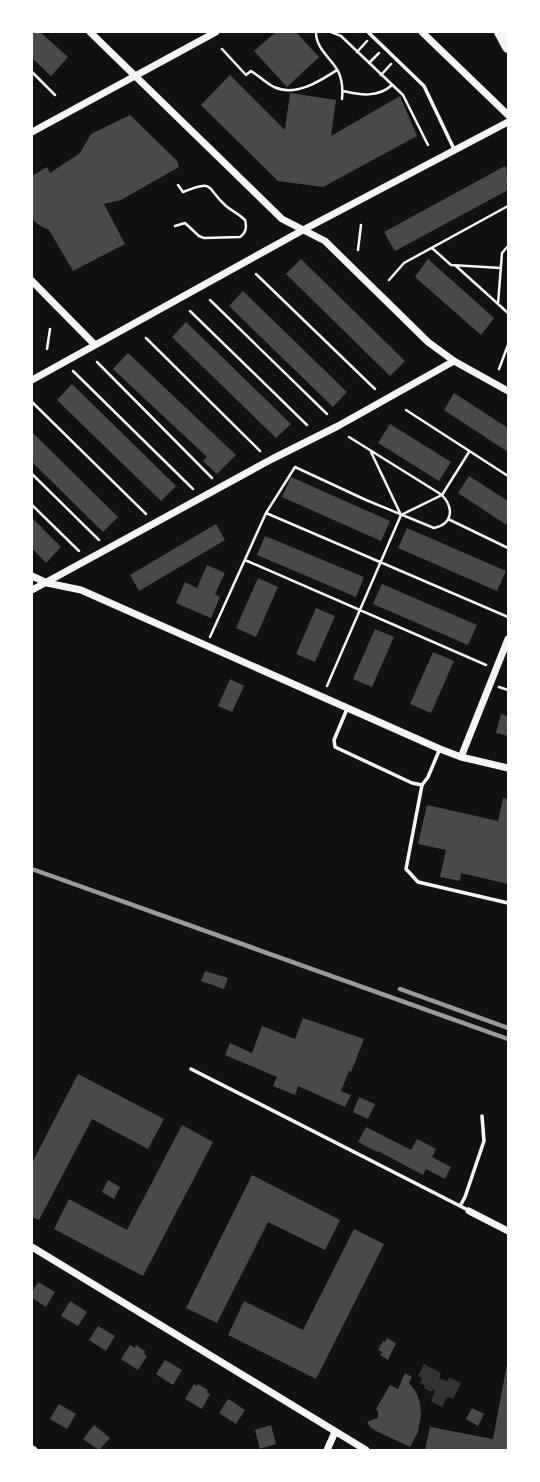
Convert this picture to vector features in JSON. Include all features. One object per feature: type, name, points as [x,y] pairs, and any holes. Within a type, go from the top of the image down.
[{"type":"highway","points":[[500,32],[509,47]]},
{"type":"street","points":[[90,32],[282,219],[325,241],[428,342],[454,361],[509,391]]},
{"type":"street","points":[[32,132],[216,32]]},
{"type":"street","points":[[422,32],[509,116]]},
{"type":"street","points":[[32,380],[303,230],[509,122]]},
{"type":"street","points":[[32,281],[96,345]]},
{"type":"street","points":[[32,590],[454,361]]},
{"type":"street","points":[[32,576],[47,583],[81,590],[440,749],[461,757],[509,768]]},
{"type":"street","points":[[461,757],[509,639]]},
{"type":"street","points":[[469,1211],[509,1231]]},
{"type":"street","points":[[32,1247],[366,1451]]},
{"type":"street","points":[[327,1451],[335,1432]]},
{"type":"lane","points":[[368,32],[424,86],[455,151]]},
{"type":"lane","points":[[348,708],[334,740],[335,747],[412,783],[422,785]]},
{"type":"lane","points":[[440,749],[422,785],[406,869],[418,882],[509,903]]},
{"type":"lane","points":[[191,1069],[469,1211]]},
{"type":"lane","points":[[460,1206],[484,1141],[482,1116]]},
{"type":"path","points":[[316,32],[322,52],[337,69],[343,91],[342,99]]},
{"type":"path","points":[[331,32],[341,36],[403,95],[428,145]]},
{"type":"path","points":[[357,52],[367,41]]},
{"type":"path","points":[[222,50],[246,75],[251,71],[278,89],[309,86],[337,69]]},
{"type":"path","points":[[369,63],[379,52]]},
{"type":"path","points":[[381,75],[391,64]]},
{"type":"path","points":[[32,72],[55,95]]},
{"type":"path","points":[[343,91],[365,95],[380,93],[392,85]]},
{"type":"path","points":[[175,226],[185,223],[199,236],[209,239],[240,237],[246,228],[241,216],[229,209],[212,188],[200,185],[183,192],[178,185]]},
{"type":"path","points":[[389,280],[404,263],[509,206]]},
{"type":"path","points":[[358,250],[361,225]]},
{"type":"path","points":[[498,304],[502,253],[509,246]]},
{"type":"path","points":[[432,248],[451,265],[501,268]]},
{"type":"path","points":[[456,265],[507,311]]},
{"type":"path","points":[[256,275],[375,389]]},
{"type":"path","points":[[210,300],[327,414]]},
{"type":"path","points":[[190,311],[307,425]]},
{"type":"path","points":[[47,349],[50,329]]},
{"type":"path","points":[[146,338],[260,452]]},
{"type":"path","points":[[499,369],[509,345]]},
{"type":"path","points":[[63,361],[193,489]]},
{"type":"path","points":[[97,362],[212,478]]},
{"type":"path","points":[[32,402],[146,514]]},
{"type":"path","points":[[405,410],[509,476]]},
{"type":"path","points":[[206,646],[266,513],[295,467],[434,528],[442,526],[448,519],[451,510],[442,495],[349,437]]},
{"type":"path","points":[[371,451],[401,515]]},
{"type":"path","points":[[327,685],[401,515],[442,495],[469,452]]},
{"type":"path","points":[[32,474],[99,540]]},
{"type":"path","points":[[32,505],[79,551]]},
{"type":"path","points":[[266,513],[509,618]]},
{"type":"path","points":[[448,519],[509,548]]},
{"type":"path","points":[[245,560],[475,660]]},
{"type":"shaded area","points":[[424,1364],[441,1373],[439,1378],[447,1381],[449,1377],[461,1383],[453,1399],[447,1397],[442,1407],[431,1401],[435,1391],[432,1389],[431,1392],[420,1383],[422,1378],[418,1376]]},
{"type":"building","points":[[32,32],[40,32],[68,57],[51,76],[32,58]]},
{"type":"building","points":[[276,32],[296,32],[319,57],[287,87],[254,51]]},
{"type":"building","points":[[230,75],[285,130],[290,93],[336,100],[331,136],[400,96],[417,136],[323,187],[278,181],[201,105]]},
{"type":"building","points":[[130,115],[177,161],[179,167],[121,200],[104,204],[125,244],[73,271],[49,230],[32,221],[32,176],[47,167],[50,173],[80,153],[91,134]]},
{"type":"building","points":[[505,166],[508,172],[508,190],[395,251],[384,232]]},
{"type":"building","points":[[301,259],[405,361],[390,376],[286,274]]},
{"type":"building","points":[[428,259],[494,318],[481,335],[415,277]]},
{"type":"building","points":[[243,291],[347,392],[333,407],[229,306]]},
{"type":"building","points":[[186,322],[291,424],[276,438],[172,337]]},
{"type":"building","points":[[128,353],[236,455],[217,474],[203,461],[207,457],[113,369]]},
{"type":"building","points":[[72,384],[176,486],[161,501],[57,400]]},
{"type":"building","points":[[454,393],[508,428],[508,452],[444,410]]},
{"type":"building","points":[[390,424],[451,462],[439,481],[378,443]]},
{"type":"building","points":[[32,432],[118,517],[103,532],[32,462]]},
{"type":"building","points":[[469,476],[508,501],[508,526],[458,493]]},
{"type":"building","points":[[291,477],[390,521],[381,541],[282,497]]},
{"type":"building","points":[[32,518],[61,547],[46,563],[32,548]]},
{"type":"building","points":[[216,524],[225,540],[139,591],[130,575]]},
{"type":"building","points":[[407,528],[506,571],[497,591],[398,548]]},
{"type":"building","points":[[265,536],[364,577],[356,597],[257,555]]},
{"type":"building","points":[[207,565],[225,573],[215,594],[220,597],[211,618],[176,603],[185,582],[197,588]]},
{"type":"building","points":[[258,578],[278,587],[256,637],[236,628]]},
{"type":"building","points":[[382,584],[477,625],[468,645],[373,604]]},
{"type":"building","points":[[316,608],[335,616],[315,662],[296,654]]},
{"type":"building","points":[[375,629],[394,637],[372,687],[353,679]]},
{"type":"building","points":[[433,652],[454,661],[431,713],[410,704]]},
{"type":"building","points":[[230,679],[244,686],[232,712],[218,706]]},
{"type":"building","points":[[501,714],[508,716],[508,736],[496,733]]},
{"type":"building","points":[[503,798],[508,799],[508,884],[461,873],[460,881],[440,877],[446,850],[418,844],[427,805],[498,821]]},
{"type":"building","points":[[205,971],[228,978],[224,989],[201,981]]},
{"type":"building","points":[[303,1018],[364,1039],[341,1091],[351,1095],[345,1107],[298,1086],[295,1095],[273,1086],[277,1077],[225,1055],[230,1043],[252,1053],[262,1026],[295,1039]]},
{"type":"building","points":[[78,1074],[164,1119],[148,1149],[92,1119],[39,1220],[32,1217],[32,1163]]},
{"type":"building","points":[[359,1097],[375,1104],[368,1119],[353,1112]]},
{"type":"building","points":[[182,1125],[213,1142],[143,1276],[54,1229],[69,1199],[127,1230]]},
{"type":"building","points":[[366,1127],[411,1150],[417,1139],[436,1149],[432,1157],[451,1167],[445,1179],[426,1169],[423,1175],[358,1142]]},
{"type":"building","points":[[252,1175],[340,1220],[325,1250],[268,1222],[217,1323],[186,1308]]},
{"type":"building","points":[[108,1180],[120,1187],[114,1199],[102,1192]]},
{"type":"building","points":[[354,1229],[384,1244],[316,1379],[228,1335],[244,1301],[303,1330]]},
{"type":"building","points":[[38,1282],[55,1292],[46,1307],[32,1298],[32,1292]]},
{"type":"building","points":[[70,1301],[87,1312],[78,1326],[61,1316]]},
{"type":"building","points":[[98,1326],[115,1336],[106,1351],[89,1340]]},
{"type":"building","points":[[387,1338],[396,1343],[388,1360],[380,1355],[382,1352],[378,1350]]},
{"type":"building","points":[[130,1345],[135,1348],[136,1345],[145,1351],[147,1356],[138,1370],[121,1359]]},
{"type":"building","points":[[165,1360],[182,1370],[173,1385],[156,1374]]},
{"type":"building","points":[[507,1364],[508,1450],[425,1450],[430,1427],[493,1439]]},
{"type":"building","points":[[405,1373],[412,1377],[409,1383],[416,1392],[421,1415],[418,1432],[410,1447],[371,1428],[367,1422],[378,1418],[376,1409],[390,1385],[398,1389]]},
{"type":"building","points":[[194,1384],[208,1390],[210,1394],[202,1409],[185,1399]]},
{"type":"building","points":[[228,1399],[245,1410],[236,1424],[219,1413]]},
{"type":"building","points":[[59,1404],[76,1414],[67,1429],[50,1419]]},
{"type":"building","points":[[472,1408],[484,1414],[478,1426],[466,1419]]},
{"type":"building","points":[[94,1425],[110,1438],[99,1450],[83,1439]]},
{"type":"building","points":[[271,1425],[276,1444],[260,1449],[255,1430]]},
{"type":"railway","points":[[32,869],[508,1039]]},
{"type":"railway","points":[[400,989],[508,1028]]}]
